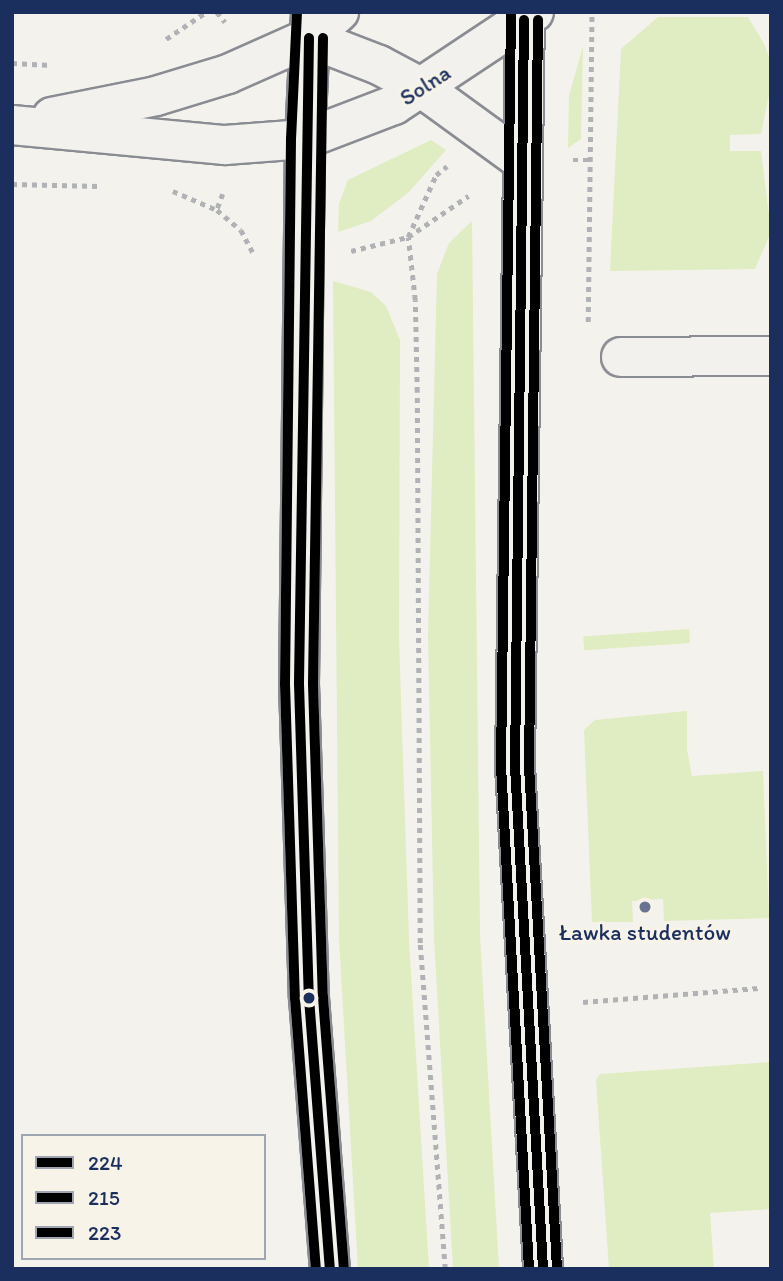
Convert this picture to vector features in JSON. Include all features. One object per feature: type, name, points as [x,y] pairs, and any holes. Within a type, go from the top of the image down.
[{"type":"street","points":[[12,125],[168,93],[271,58],[310,25],[339,12]]},
{"type":"street","points":[[528,15],[521,160],[514,765],[543,1269]]},
{"type":"street","name":"Solna","points":[[12,125],[225,145],[306,139],[362,120],[422,88],[528,15]]},
{"type":"street","points":[[310,25],[422,88],[521,160]]},
{"type":"street","points":[[310,25],[299,684],[309,999],[330,1269]]},
{"type":"street","points":[[621,357],[771,356]]},
{"type":"path","points":[[587,331],[592,12]]},
{"type":"path","points":[[445,1269],[420,943],[417,392],[415,300],[408,237],[436,175],[455,159]]},
{"type":"path","points":[[564,160],[590,160]]},
{"type":"path","points":[[12,184],[108,186]]},
{"type":"path","points":[[163,187],[216,210],[241,230],[255,255],[266,254]]},
{"type":"path","points":[[216,210],[224,193]]},
{"type":"path","points":[[345,253],[408,237],[468,196]]},
{"type":"path","points":[[583,1002],[758,988]]},
{"type":"green space","points":[[658,17],[748,17],[771,62],[771,85],[761,134],[730,135],[730,151],[761,151],[771,232],[755,269],[610,271],[621,49]]},
{"type":"green space","points":[[583,46],[581,139],[568,148],[569,96]]},
{"type":"green space","points":[[431,140],[446,150],[409,192],[371,221],[338,232],[339,204],[348,180]]},
{"type":"green space","points":[[472,221],[480,935],[499,1269],[453,1269],[434,938],[428,635],[437,274],[449,243]]},
{"type":"green space","points":[[333,281],[371,292],[386,306],[400,340],[399,638],[409,941],[429,1269],[358,1269],[339,938]]},
{"type":"green space","points":[[689,629],[690,643],[584,650],[583,636]]},
{"type":"green space","points":[[687,711],[687,750],[692,776],[763,771],[769,918],[664,921],[663,899],[632,901],[633,922],[592,922],[584,730],[595,720]]},
{"type":"green space","points":[[771,1062],[771,1209],[710,1213],[714,1269],[609,1269],[596,1080],[600,1074]]},
{"type":"transit line","name":"215","points":[[297,12],[291,139],[285,684],[295,998],[316,1269]]},
{"type":"transit line","name":"215","points":[[511,12],[501,766],[529,1269]]},
{"type":"transit line","name":"224","points":[[524,20],[515,766],[543,1269]]},
{"type":"transit line","name":"223","points":[[538,20],[529,766],[557,1268]]},
{"type":"transit line","name":"224","points":[[309,38],[299,684],[309,998],[330,1269]]},
{"type":"transit line","name":"223","points":[[323,38],[313,684],[323,997],[344,1268]]},
{"type":"place","name":"Ławka studentów","points":[[645,907]]}]
